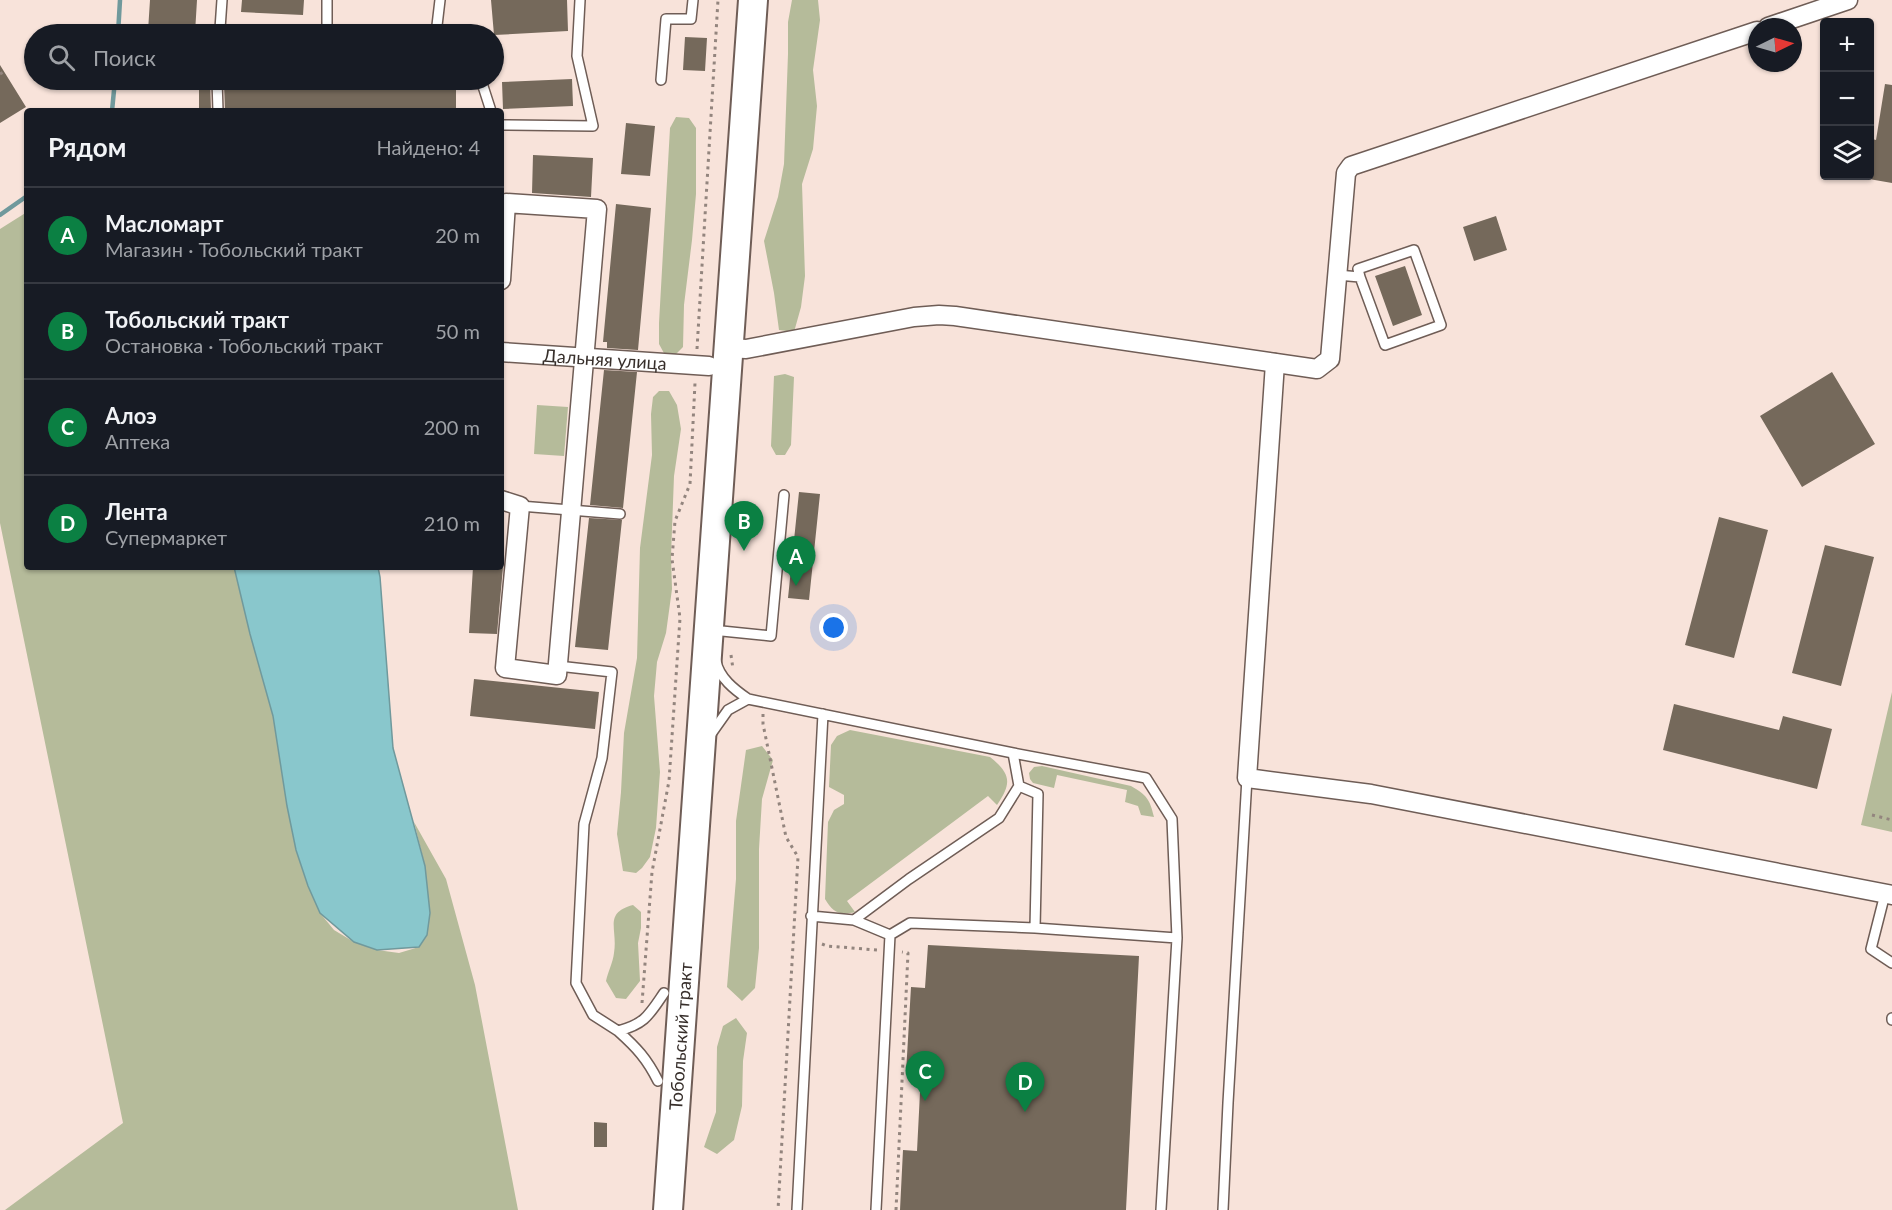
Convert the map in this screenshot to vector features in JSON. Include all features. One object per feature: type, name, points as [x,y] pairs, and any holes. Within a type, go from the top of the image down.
[{"type":"main road","name":"Тобольский тракт","points":[[650,1210],[735,0]]},
{"type":"main road","name":"Тобольский тракт","points":[[668,1210],[709,630],[711,360],[753,0]]},
{"type":"street","points":[[1794,18],[1848,0]]},
{"type":"street","points":[[1337,275],[1346,173],[1351,166],[1748,33]]},
{"type":"street","points":[[504,234],[506,203],[597,208],[557,675],[505,668],[520,506],[504,501]]},
{"type":"street","name":"Дальняя улица","points":[[504,352],[711,360],[746,349],[914,317],[955,315],[1317,369],[1330,360],[1337,275]]},
{"type":"street","points":[[1275,363],[1247,778],[1371,794],[1888,894]]},
{"type":"lane","points":[[220,24],[222,0]]},
{"type":"lane","points":[[327,0],[327,24]]},
{"type":"lane","points":[[437,24],[440,0]]},
{"type":"lane","points":[[504,125],[593,126],[578,56],[580,0]]},
{"type":"lane","points":[[662,80],[666,19],[691,19],[693,0]]},
{"type":"lane","points":[[217,90],[218,108]]},
{"type":"lane","points":[[484,90],[490,108]]},
{"type":"lane","points":[[1414,250],[1441,325],[1385,345],[1360,277],[1358,269],[1414,250]]},
{"type":"lane","points":[[1337,275],[1360,277]]},
{"type":"lane","points":[[784,495],[771,636],[709,630],[717,667],[731,687],[748,699],[1146,778],[1172,819],[1177,938],[1161,1210]]},
{"type":"lane","points":[[520,506],[620,514]]},
{"type":"lane","points":[[558,666],[612,672],[602,758],[584,824],[576,983],[593,1015],[618,1031],[639,1049],[649,1062],[658,1081]]},
{"type":"lane","points":[[701,756],[714,728],[728,710],[748,699]]},
{"type":"lane","points":[[797,1210],[823,714]]},
{"type":"lane","points":[[854,920],[909,879],[999,818],[1019,786],[1013,753]]},
{"type":"lane","points":[[1223,1210],[1247,778]]},
{"type":"lane","points":[[1019,786],[1038,794],[1035,928]]},
{"type":"lane","points":[[1888,894],[1871,948],[1892,963]]},
{"type":"lane","points":[[811,916],[854,920],[890,935]]},
{"type":"lane","points":[[890,935],[910,923],[1035,928],[1177,938]]},
{"type":"lane","points":[[876,1210],[890,935]]},
{"type":"lane","points":[[618,1031],[635,1027],[648,1017],[664,993]]},
{"type":"path","points":[[640,1022],[651,872],[669,781],[680,618],[672,559],[675,521],[690,484],[711,360],[718,0]]},
{"type":"path","points":[[0,74],[5,70]]},
{"type":"path","points":[[1872,815],[1892,820]]},
{"type":"path","points":[[778,1210],[794,938]]},
{"type":"green space","points":[[792,0],[818,0],[820,20],[813,70],[817,106],[813,149],[802,184],[805,276],[801,307],[794,332],[779,330],[764,241],[778,197],[784,164],[788,22]]},
{"type":"green space","points":[[676,117],[689,118],[696,128],[696,194],[684,305],[683,347],[674,356],[665,355],[659,344],[659,323],[670,128]]},
{"type":"green space","points":[[24,214],[24,570],[235,570],[273,716],[296,850],[320,913],[334,930],[354,942],[377,950],[399,953],[419,947],[425,866],[414,822],[446,879],[475,985],[518,1210],[5,1210],[123,1123],[0,523],[0,229]]},
{"type":"green space","points":[[785,374],[794,377],[791,445],[785,455],[776,455],[771,446],[774,376]]},
{"type":"green space","points":[[659,391],[669,391],[677,405],[681,429],[674,476],[672,589],[666,633],[657,662],[654,696],[660,772],[656,828],[650,857],[636,873],[623,871],[617,834],[624,733],[637,658],[640,548],[652,455],[651,414],[653,397]]},
{"type":"green space","points":[[537,405],[568,407],[564,456],[534,454]]},
{"type":"green space","points":[[1892,692],[1892,832],[1861,825]]},
{"type":"green space","points":[[850,730],[990,757],[1002,769],[1007,785],[997,805],[988,796],[847,901],[855,912],[841,913],[834,910],[825,899],[828,822],[834,810],[844,804],[844,795],[829,787],[831,745],[837,736]]},
{"type":"green space","points":[[762,746],[773,760],[762,799],[759,849],[759,948],[755,988],[742,1001],[727,987],[736,879],[736,821],[746,750]]},
{"type":"green space","points":[[1042,766],[1131,786],[1147,798],[1154,817],[1141,815],[1138,806],[1125,802],[1127,790],[1057,775],[1054,788],[1033,783],[1029,773],[1034,767]]},
{"type":"green space","points":[[633,905],[641,912],[638,943],[640,981],[626,999],[616,998],[606,981],[614,953],[615,917],[624,908]]},
{"type":"green space","points":[[736,1018],[747,1033],[743,1061],[742,1106],[734,1140],[717,1154],[704,1147],[716,1112],[717,1047],[723,1026]]},
{"type":"water","points":[[235,570],[379,570],[393,748],[425,866],[430,913],[427,935],[419,947],[377,950],[354,942],[320,913],[296,850],[273,716]]},
{"type":"building","points":[[150,0],[197,0],[196,24],[148,24]]},
{"type":"building","points":[[242,0],[304,0],[303,15],[241,12]]},
{"type":"building","points":[[491,0],[567,0],[568,31],[504,34],[504,24],[493,24]]},
{"type":"building","points":[[685,37],[707,38],[705,71],[683,70]]},
{"type":"building","points":[[0,65],[26,107],[0,123]]},
{"type":"building","points":[[572,79],[573,106],[504,109],[504,82]]},
{"type":"building","points":[[1885,84],[1892,85],[1892,183],[1874,180],[1874,140],[1876,140]]},
{"type":"building","points":[[199,90],[210,90],[211,108],[199,108]]},
{"type":"building","points":[[224,90],[456,90],[456,108],[225,108]]},
{"type":"building","points":[[626,123],[655,126],[650,176],[621,174]]},
{"type":"building","points":[[533,155],[593,158],[591,197],[532,193]]},
{"type":"building","points":[[616,204],[651,208],[638,350],[607,348],[607,342],[603,342]]},
{"type":"building","points":[[1496,216],[1507,250],[1474,261],[1463,227]]},
{"type":"building","points":[[1405,266],[1422,315],[1393,326],[1375,276]]},
{"type":"building","points":[[604,370],[637,372],[623,508],[590,505]]},
{"type":"building","points":[[1832,372],[1875,444],[1802,487],[1760,416]]},
{"type":"building","points":[[799,492],[820,494],[809,600],[788,598]]},
{"type":"building","points":[[1719,517],[1768,530],[1734,658],[1685,645]]},
{"type":"building","points":[[589,518],[622,520],[608,650],[575,647]]},
{"type":"building","points":[[1825,545],[1874,557],[1841,686],[1792,673]]},
{"type":"building","points":[[473,570],[503,570],[497,634],[469,633]]},
{"type":"building","points":[[474,679],[599,692],[595,729],[470,716]]},
{"type":"building","points":[[1674,704],[1779,730],[1783,716],[1832,729],[1817,789],[1663,750]]},
{"type":"building","points":[[928,945],[1139,956],[1126,1210],[900,1210],[903,1150],[917,1151],[921,1073],[906,1073],[911,987],[925,988]]},
{"type":"building","points":[[594,1122],[607,1123],[607,1147],[594,1147]]},
{"type":"waterway","points":[[119,24],[120,0]]},
{"type":"waterway","points":[[112,108],[114,90]]},
{"type":"waterway","points":[[0,215],[24,198]]},
{"type":"place","name":"Тобольский тракт","points":[[744,551]]},
{"type":"place","name":"Масломарт","points":[[796,586]]},
{"type":"place","name":"Алоэ","points":[[925,1101]]},
{"type":"place","name":"Лента","points":[[1025,1112]]}]
